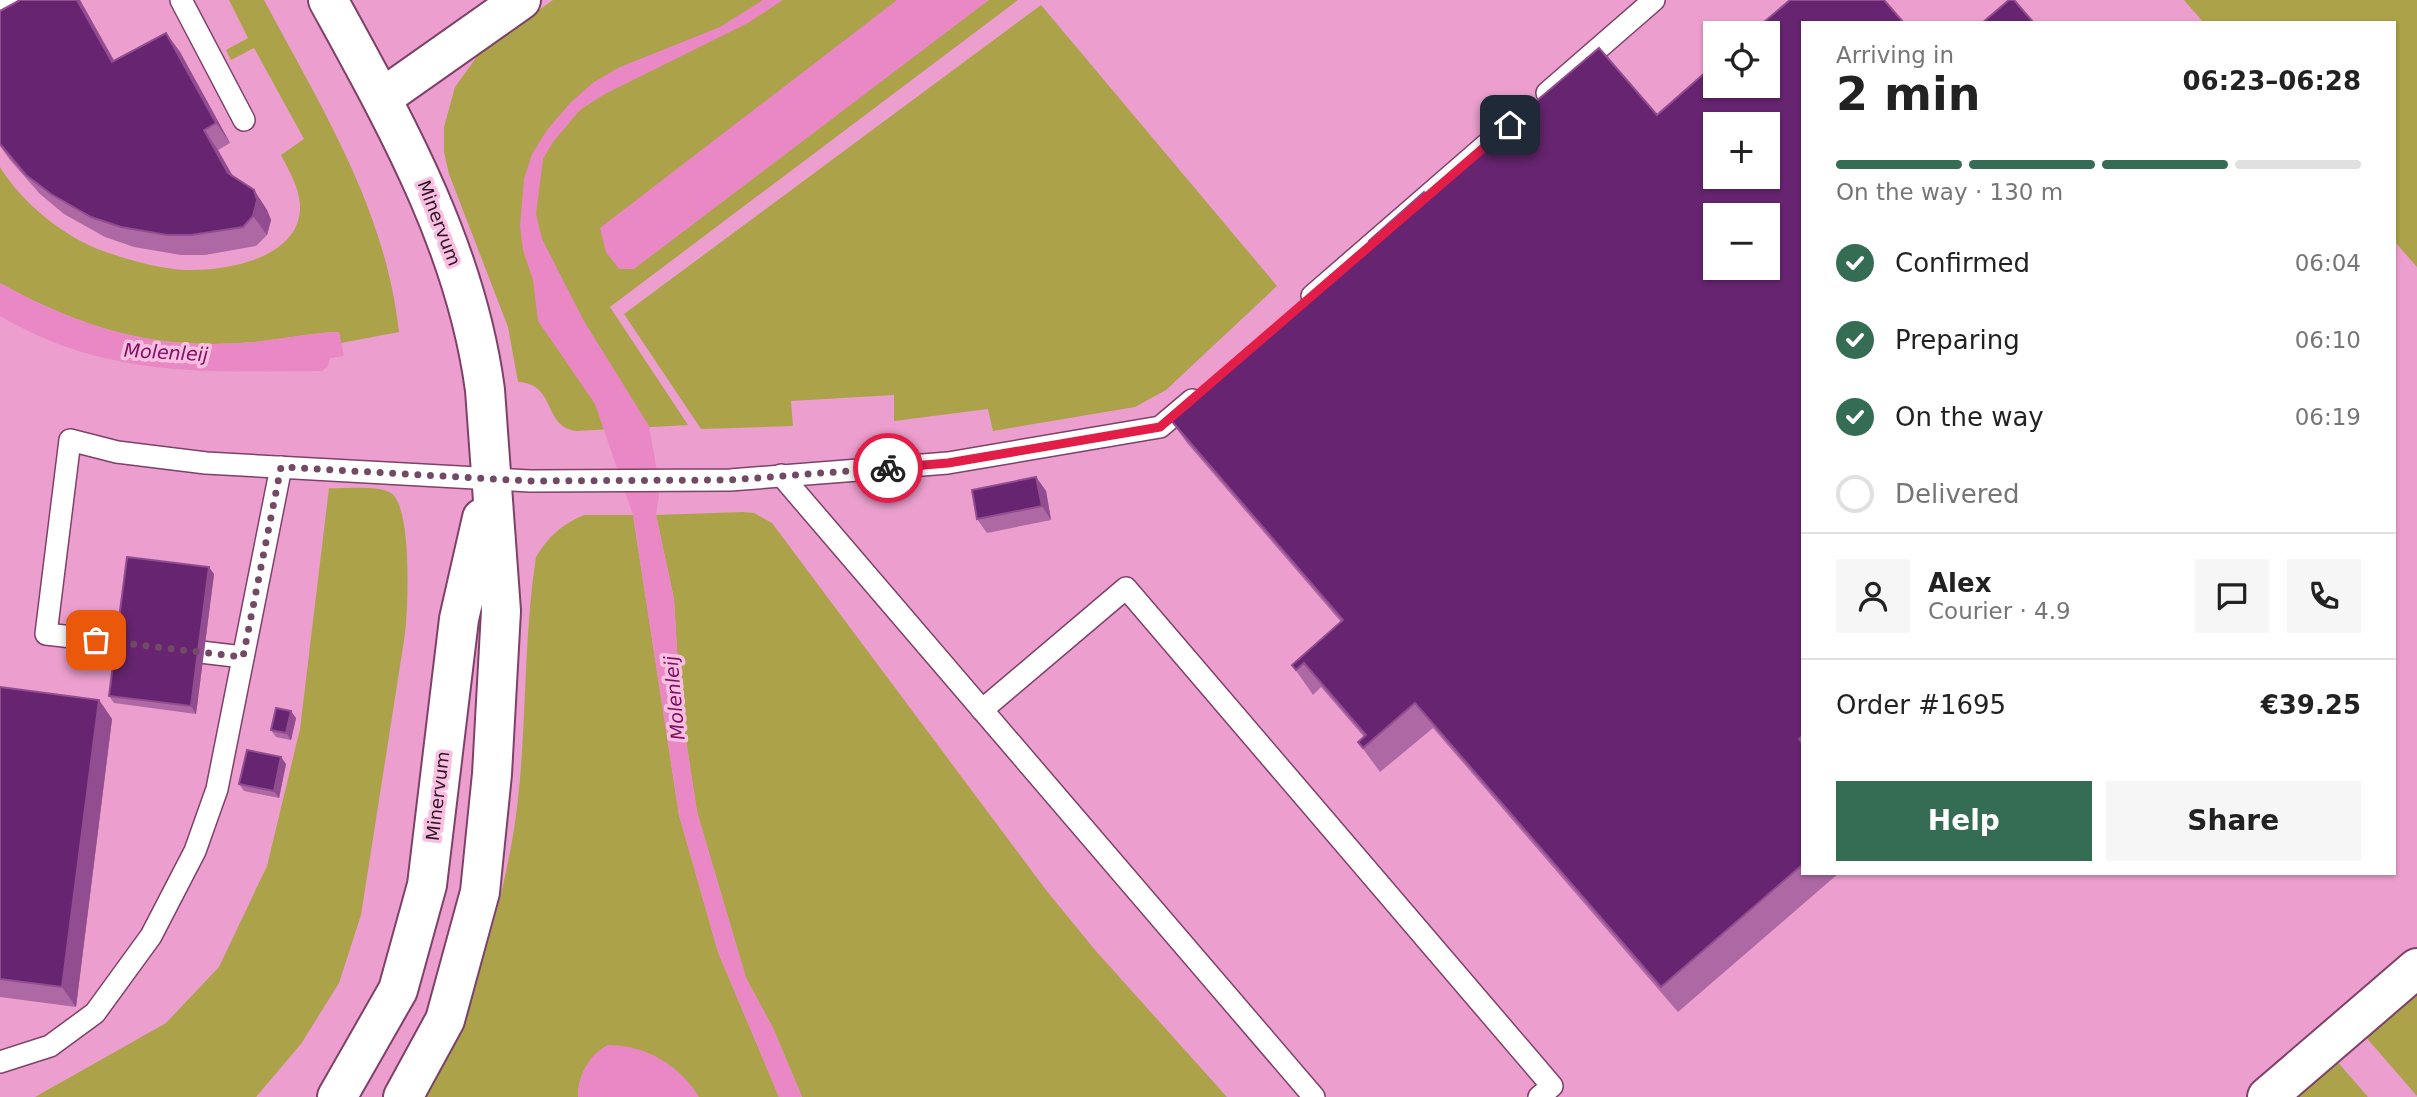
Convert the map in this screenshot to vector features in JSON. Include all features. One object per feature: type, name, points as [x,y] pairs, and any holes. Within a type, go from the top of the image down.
[{"type":"street","name":"Minervum","points":[[328,0],[417,166],[459,276],[481,361],[501,611],[492,774],[480,892],[445,1020],[403,1097]]},
{"type":"street","points":[[382,98],[521,0]]},
{"type":"street","name":"Minervum","points":[[337,1097],[398,990],[427,885],[459,619],[491,478]]},
{"type":"street","points":[[2267,1097],[2417,968]]},
{"type":"lane","points":[[0,6],[12,0]]},
{"type":"lane","points":[[181,0],[244,120]]},
{"type":"lane","points":[[1297,309],[1654,0]]},
{"type":"lane","points":[[243,657],[47,634],[70,440],[164,459],[281,467],[491,478],[730,480],[948,463],[1160,427],[1213,382]]},
{"type":"lane","points":[[0,1062],[50,1046],[74,1032],[116,989],[167,908],[195,851],[217,789],[281,467]]},
{"type":"lane","points":[[781,475],[1314,1097]]},
{"type":"lane","points":[[982,710],[1126,588],[1552,1086],[1539,1097]]},
{"type":"shaded area","points":[[0,0],[2192,0],[2209,21],[1801,21],[1801,875],[2396,875],[2396,239],[2417,264],[2417,1097],[0,1097]]},
{"type":"shaded area","points":[[229,0],[264,0],[329,120],[365,201],[380,243],[392,286],[399,332],[341,343],[339,332],[253,342],[185,343],[122,333],[91,324],[61,313],[0,283],[0,167],[32,206],[59,228],[88,245],[145,264],[187,270],[222,268],[259,258],[289,238],[297,223],[300,205],[296,185],[281,155],[304,139],[254,48],[231,60],[226,50],[248,38]]},
{"type":"shaded area","points":[[553,0],[1018,0],[610,307],[688,425],[576,431],[565,428],[558,422],[539,390],[530,384],[518,382],[508,327],[449,174],[444,152],[444,127],[455,87],[481,51]]},
{"type":"shaded area","points":[[2184,0],[2417,0],[2417,267],[2396,243],[2396,21],[2202,21]]},
{"type":"shaded area","points":[[1041,5],[1277,286],[1166,390],[1135,407],[993,431],[988,409],[894,421],[894,395],[791,401],[793,426],[701,429],[624,314]]},
{"type":"shaded area","points":[[329,488],[367,488],[389,492],[397,500],[402,515],[407,558],[405,634],[361,915],[339,983],[301,1044],[256,1097],[35,1097],[166,1023],[219,967],[267,866],[300,729]]},
{"type":"shaded area","points":[[754,513],[772,523],[1046,890],[1095,950],[1227,1097],[802,1097],[773,1028],[746,978],[697,812],[680,701],[674,599],[656,515]]},
{"type":"shaded area","points":[[584,515],[633,515],[679,815],[718,952],[779,1097],[699,1097],[609,1045],[596,1054],[586,1066],[578,1097],[425,1097],[455,1033],[480,967],[508,864],[518,795],[536,557],[556,532]]},
{"type":"shaded area","points":[[2417,989],[2417,1096],[2364,1035]]},
{"type":"shaded area","points":[[2335,1059],[2368,1097],[2291,1097]]},
{"type":"water","name":"Molenleij","points":[[763,0],[783,0],[748,23],[605,94],[580,110],[553,142],[543,159],[536,214],[542,239],[584,321],[649,426],[660,488],[656,515],[674,599],[680,701],[697,812],[746,978],[773,1028],[802,1097],[779,1097],[718,952],[679,815],[633,515],[595,404],[538,321],[533,280],[523,250],[520,226],[524,179],[532,154],[547,130],[571,102],[594,82],[620,67],[720,27]]},
{"type":"water","points":[[897,0],[989,0],[634,269],[619,269],[606,252],[600,228]]},
{"type":"water","name":"Molenleij","points":[[0,283],[61,313],[122,333],[185,343],[218,344],[339,332],[344,356],[330,358],[328,366],[322,371],[196,370],[117,361],[78,351],[39,336],[0,316]]},
{"type":"water","points":[[608,1045],[635,1049],[660,1059],[682,1075],[699,1097],[578,1097],[586,1066]]},
{"type":"building","points":[[20,0],[77,0],[112,62],[166,33],[216,123],[204,130],[228,173],[254,190],[257,200],[253,216],[243,227],[191,235],[167,235],[121,227],[91,217],[51,194],[26,175],[0,144],[0,11]]},
{"type":"building","points":[[1790,0],[1884,0],[1902,21],[1801,21],[1801,866],[1661,987],[1415,703],[1363,748],[1358,742],[1366,735],[1304,663],[1296,670],[1292,665],[1343,620],[1169,418],[1372,245],[1369,241],[1424,192],[1427,196],[1497,137],[1493,132],[1524,106],[1527,109],[1599,48],[1657,115],[1703,75],[1703,98],[1780,98],[1780,21],[1765,21]]},
{"type":"building","points":[[2009,0],[2014,0],[2032,21],[1984,21]]},
{"type":"building","points":[[1036,477],[1042,506],[977,519],[972,490]]},
{"type":"building","points":[[127,557],[209,567],[191,706],[109,696]]},
{"type":"building","points":[[0,687],[99,700],[62,987],[0,979]]},
{"type":"building","points":[[276,708],[291,711],[286,733],[271,730]]},
{"type":"building","points":[[247,750],[281,757],[274,791],[239,784]]},
{"type":"way so far","points":[[96,640],[243,657],[281,467],[413,472],[530,481],[730,480],[888,468]]},
{"type":"route","points":[[888,468],[948,463],[1160,427],[1510,125]]}]
